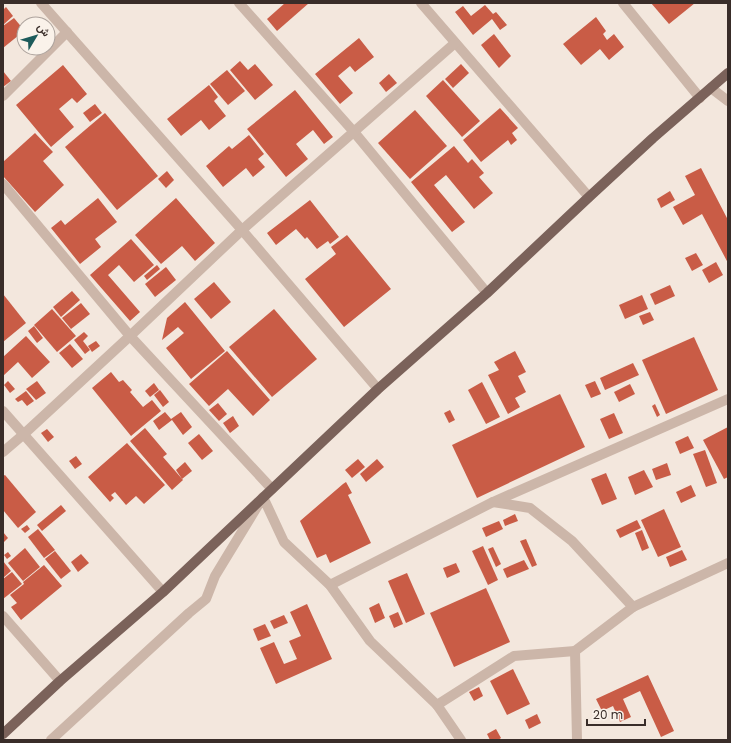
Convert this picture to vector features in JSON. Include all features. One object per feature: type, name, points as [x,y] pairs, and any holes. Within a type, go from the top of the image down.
[{"type":"main road","points":[[3,734],[60,681],[163,592],[378,389],[487,293],[653,138],[728,73]]},
{"type":"street","points":[[41,3],[242,230],[378,389]]},
{"type":"street","points":[[239,3],[354,132],[487,293]]},
{"type":"street","points":[[421,3],[589,197]]},
{"type":"street","points":[[623,3],[700,98]]},
{"type":"street","points":[[3,96],[67,32]]},
{"type":"street","points":[[3,452],[130,336],[242,230],[455,43]]},
{"type":"street","points":[[711,88],[728,101]]},
{"type":"street","points":[[3,184],[130,336],[272,489]]},
{"type":"street","points":[[330,585],[492,502],[728,399]]},
{"type":"street","points":[[3,411],[163,592]]},
{"type":"street","points":[[263,497],[284,542],[330,585],[370,641],[437,705],[461,740]]},
{"type":"street","points":[[51,740],[206,599],[215,576],[263,497]]},
{"type":"street","points":[[492,502],[530,508],[572,541],[633,607]]},
{"type":"street","points":[[437,705],[514,656],[575,650],[633,607],[728,563]]},
{"type":"street","points":[[3,616],[60,681]]},
{"type":"street","points":[[575,650],[577,740]]},
{"type":"building","points":[[285,3],[309,3],[277,31],[267,19]]},
{"type":"building","points":[[651,3],[695,3],[669,24]]},
{"type":"building","points":[[485,5],[493,14],[496,12],[507,25],[500,30],[492,19],[473,35],[455,12],[463,6],[471,16]]},
{"type":"building","points":[[6,7],[13,16],[3,25],[3,10]]},
{"type":"building","points":[[596,17],[606,31],[603,34],[607,40],[614,34],[624,47],[609,60],[600,49],[581,65],[563,44]]},
{"type":"building","points":[[14,18],[16,20],[16,37],[3,48],[3,26]]},
{"type":"building","points":[[494,34],[511,56],[499,68],[481,45]]},
{"type":"building","points":[[359,38],[374,57],[355,72],[350,66],[338,76],[353,93],[340,104],[315,74]]},
{"type":"building","points":[[240,61],[248,70],[255,64],[273,85],[255,100],[230,70]]},
{"type":"building","points":[[461,64],[469,73],[453,88],[445,79]]},
{"type":"building","points":[[63,65],[87,94],[77,103],[72,98],[59,109],[74,127],[51,147],[16,105]]},
{"type":"building","points":[[227,70],[245,91],[228,105],[210,84]]},
{"type":"building","points":[[3,71],[11,81],[3,87]]},
{"type":"building","points":[[389,74],[397,83],[386,92],[379,83]]},
{"type":"building","points":[[443,80],[480,121],[462,137],[426,96]]},
{"type":"building","points":[[209,85],[218,97],[214,101],[226,116],[209,130],[201,120],[181,136],[167,119]]},
{"type":"building","points":[[295,90],[333,137],[324,144],[313,130],[296,144],[308,159],[286,177],[247,129]]},
{"type":"building","points":[[95,104],[102,113],[90,122],[83,113]]},
{"type":"building","points":[[500,108],[518,128],[512,133],[517,140],[511,145],[508,140],[481,162],[463,140]]},
{"type":"building","points":[[415,110],[447,146],[410,179],[378,143]]},
{"type":"building","points":[[105,113],[158,176],[117,210],[65,147]]},
{"type":"building","points":[[35,133],[53,152],[43,161],[64,185],[35,212],[3,176],[3,162]]},
{"type":"building","points":[[249,135],[264,154],[258,159],[265,167],[253,177],[246,168],[223,187],[206,166],[229,146],[232,149]]},
{"type":"building","points":[[454,146],[468,163],[472,159],[484,173],[479,177],[493,193],[474,209],[446,175],[434,185],[465,222],[452,232],[411,182]]},
{"type":"building","points":[[701,168],[728,220],[728,263],[702,214],[683,225],[673,207],[695,195],[685,176]]},
{"type":"building","points":[[167,171],[174,180],[166,188],[158,179]]},
{"type":"building","points":[[670,191],[675,200],[661,208],[657,199]]},
{"type":"building","points":[[98,198],[117,222],[95,239],[101,247],[80,264],[51,228],[61,220],[65,225]]},
{"type":"building","points":[[176,198],[215,243],[195,261],[182,246],[161,264],[135,235]]},
{"type":"building","points":[[310,200],[339,237],[330,244],[328,241],[317,249],[307,237],[305,239],[296,229],[276,245],[267,233]]},
{"type":"building","points":[[347,235],[391,289],[344,327],[305,279],[336,254],[331,247]]},
{"type":"building","points":[[131,239],[154,265],[134,282],[119,265],[108,275],[140,312],[130,321],[90,275]]},
{"type":"building","points":[[696,253],[703,265],[692,271],[685,258]]},
{"type":"building","points":[[716,262],[723,275],[709,283],[702,270]]},
{"type":"building","points":[[157,265],[160,269],[147,280],[144,276]]},
{"type":"building","points":[[166,267],[176,280],[155,297],[145,284]]},
{"type":"building","points":[[214,282],[231,302],[211,319],[194,299]]},
{"type":"building","points":[[670,285],[675,296],[655,305],[650,294]]},
{"type":"building","points":[[72,291],[80,300],[61,317],[53,307]]},
{"type":"building","points":[[3,294],[26,323],[3,342]]},
{"type":"building","points":[[642,295],[648,309],[625,319],[619,305]]},
{"type":"building","points":[[185,302],[225,351],[191,379],[166,348],[184,333],[178,327],[162,340],[167,318]]},
{"type":"building","points":[[81,303],[90,314],[71,329],[62,318]]},
{"type":"building","points":[[52,309],[76,336],[57,352],[34,325]]},
{"type":"building","points":[[274,309],[317,359],[272,397],[229,347]]},
{"type":"building","points":[[650,312],[654,320],[643,325],[639,316]]},
{"type":"building","points":[[34,326],[43,338],[37,343],[28,331]]},
{"type":"building","points":[[84,332],[88,336],[83,341],[90,350],[85,354],[74,340]]},
{"type":"building","points":[[26,336],[50,362],[32,378],[18,362],[3,376],[3,357]]},
{"type":"building","points":[[694,337],[718,390],[666,414],[642,360]]},
{"type":"building","points":[[96,341],[100,346],[92,352],[88,346]]},
{"type":"building","points":[[70,344],[83,359],[72,368],[59,353]]},
{"type":"building","points":[[227,351],[270,400],[253,416],[228,389],[209,406],[189,384]]},
{"type":"building","points":[[515,351],[526,372],[518,376],[526,392],[515,398],[520,407],[508,414],[488,375],[499,370],[494,362]]},
{"type":"building","points":[[633,363],[639,375],[605,390],[600,378]]},
{"type":"building","points":[[111,372],[119,382],[123,380],[132,390],[130,392],[143,407],[152,400],[161,411],[131,436],[92,388]]},
{"type":"building","points":[[8,381],[15,389],[10,393],[4,385]]},
{"type":"building","points":[[37,381],[46,393],[36,400],[26,389]]},
{"type":"building","points":[[595,381],[601,394],[591,398],[585,385]]},
{"type":"building","points":[[482,382],[500,417],[486,424],[468,390]]},
{"type":"building","points":[[154,383],[159,390],[150,397],[145,391]]},
{"type":"building","points":[[630,384],[635,394],[619,402],[614,392]]},
{"type":"building","points":[[160,390],[169,402],[163,407],[154,395]]},
{"type":"building","points":[[26,391],[34,401],[27,406],[22,400],[18,402],[15,399]]},
{"type":"building","points":[[560,394],[585,447],[477,498],[452,445]]},
{"type":"building","points":[[218,403],[227,414],[219,421],[209,410]]},
{"type":"building","points":[[655,404],[660,415],[657,417],[652,406]]},
{"type":"building","points":[[450,410],[455,420],[449,423],[444,413]]},
{"type":"building","points":[[165,412],[171,419],[181,412],[192,427],[183,435],[172,420],[159,430],[153,421]]},
{"type":"building","points":[[614,413],[623,433],[609,439],[600,419]]},
{"type":"building","points":[[233,416],[239,426],[230,433],[223,423]]},
{"type":"building","points":[[728,427],[728,477],[724,479],[703,440]]},
{"type":"building","points":[[145,428],[167,454],[163,457],[183,480],[172,490],[130,441]]},
{"type":"building","points":[[47,429],[54,437],[48,442],[41,433]]},
{"type":"building","points":[[199,434],[213,451],[202,460],[188,443]]},
{"type":"building","points":[[688,436],[694,448],[680,454],[675,442]]},
{"type":"building","points":[[127,443],[165,485],[144,504],[136,496],[126,505],[115,492],[111,495],[114,498],[110,502],[88,477]]},
{"type":"building","points":[[705,450],[717,483],[706,487],[693,454]]},
{"type":"building","points":[[76,456],[82,464],[75,469],[69,461]]},
{"type":"building","points":[[358,459],[365,467],[352,478],[345,470]]},
{"type":"building","points":[[377,459],[384,467],[366,482],[360,474]]},
{"type":"building","points":[[185,462],[192,471],[182,479],[176,470]]},
{"type":"building","points":[[667,463],[671,475],[656,480],[652,469]]},
{"type":"building","points":[[644,470],[653,487],[635,495],[628,477]]},
{"type":"building","points":[[606,473],[617,499],[602,505],[591,479]]},
{"type":"building","points":[[5,475],[36,512],[18,528],[3,510],[3,476]]},
{"type":"building","points":[[346,482],[352,493],[348,495],[371,543],[330,563],[326,554],[317,558],[300,521]]},
{"type":"building","points":[[691,485],[696,496],[681,503],[676,492]]},
{"type":"building","points":[[61,505],[66,511],[42,531],[37,525]]},
{"type":"building","points":[[664,509],[681,547],[658,557],[641,520]]},
{"type":"building","points":[[515,514],[518,521],[505,526],[503,520]]},
{"type":"building","points":[[637,520],[641,528],[620,538],[616,530]]},
{"type":"building","points":[[499,521],[503,529],[486,537],[482,528]]},
{"type":"building","points":[[27,525],[30,529],[25,533],[21,529]]},
{"type":"building","points":[[38,529],[55,550],[44,558],[28,537]]},
{"type":"building","points":[[642,530],[649,548],[642,551],[635,533]]},
{"type":"building","points":[[3,532],[8,538],[3,543]]},
{"type":"building","points":[[526,539],[537,565],[532,567],[520,541]]},
{"type":"building","points":[[483,546],[498,580],[488,585],[472,551]]},
{"type":"building","points":[[493,547],[501,564],[496,567],[488,549]]},
{"type":"building","points":[[25,548],[40,567],[23,581],[8,563]]},
{"type":"building","points":[[682,550],[687,560],[670,567],[666,557]]},
{"type":"building","points":[[55,551],[71,571],[61,579],[45,559]]},
{"type":"building","points":[[8,552],[11,556],[7,559],[4,555]]},
{"type":"building","points":[[81,554],[89,563],[78,572],[71,562]]},
{"type":"building","points":[[524,560],[529,569],[507,578],[503,569]]},
{"type":"building","points":[[3,561],[11,571],[3,578]]},
{"type":"building","points":[[456,563],[460,572],[447,578],[443,568]]},
{"type":"building","points":[[44,565],[62,586],[21,620],[11,607],[17,603],[10,595]]},
{"type":"building","points":[[12,572],[22,584],[3,599],[3,579]]},
{"type":"building","points":[[407,573],[425,614],[406,623],[388,581]]},
{"type":"building","points":[[486,588],[510,642],[454,667],[430,613]]},
{"type":"building","points":[[379,603],[385,618],[375,623],[369,608]]},
{"type":"building","points":[[307,604],[332,659],[276,684],[260,648],[274,642],[284,664],[297,659],[289,641],[301,636],[290,612]]},
{"type":"building","points":[[398,612],[403,624],[394,628],[389,616]]},
{"type":"building","points":[[284,615],[288,623],[274,629],[270,621]]},
{"type":"building","points":[[265,624],[271,636],[258,641],[253,629]]},
{"type":"building","points":[[513,669],[530,704],[507,715],[490,681]]},
{"type":"building","points":[[648,675],[674,731],[661,737],[640,691],[623,699],[631,717],[620,722],[613,706],[602,711],[596,699]]},
{"type":"building","points":[[479,687],[483,696],[474,701],[469,692]]},
{"type":"building","points":[[537,714],[541,723],[529,729],[525,720]]},
{"type":"building","points":[[496,729],[501,738],[498,740],[490,740],[487,734]]}]
